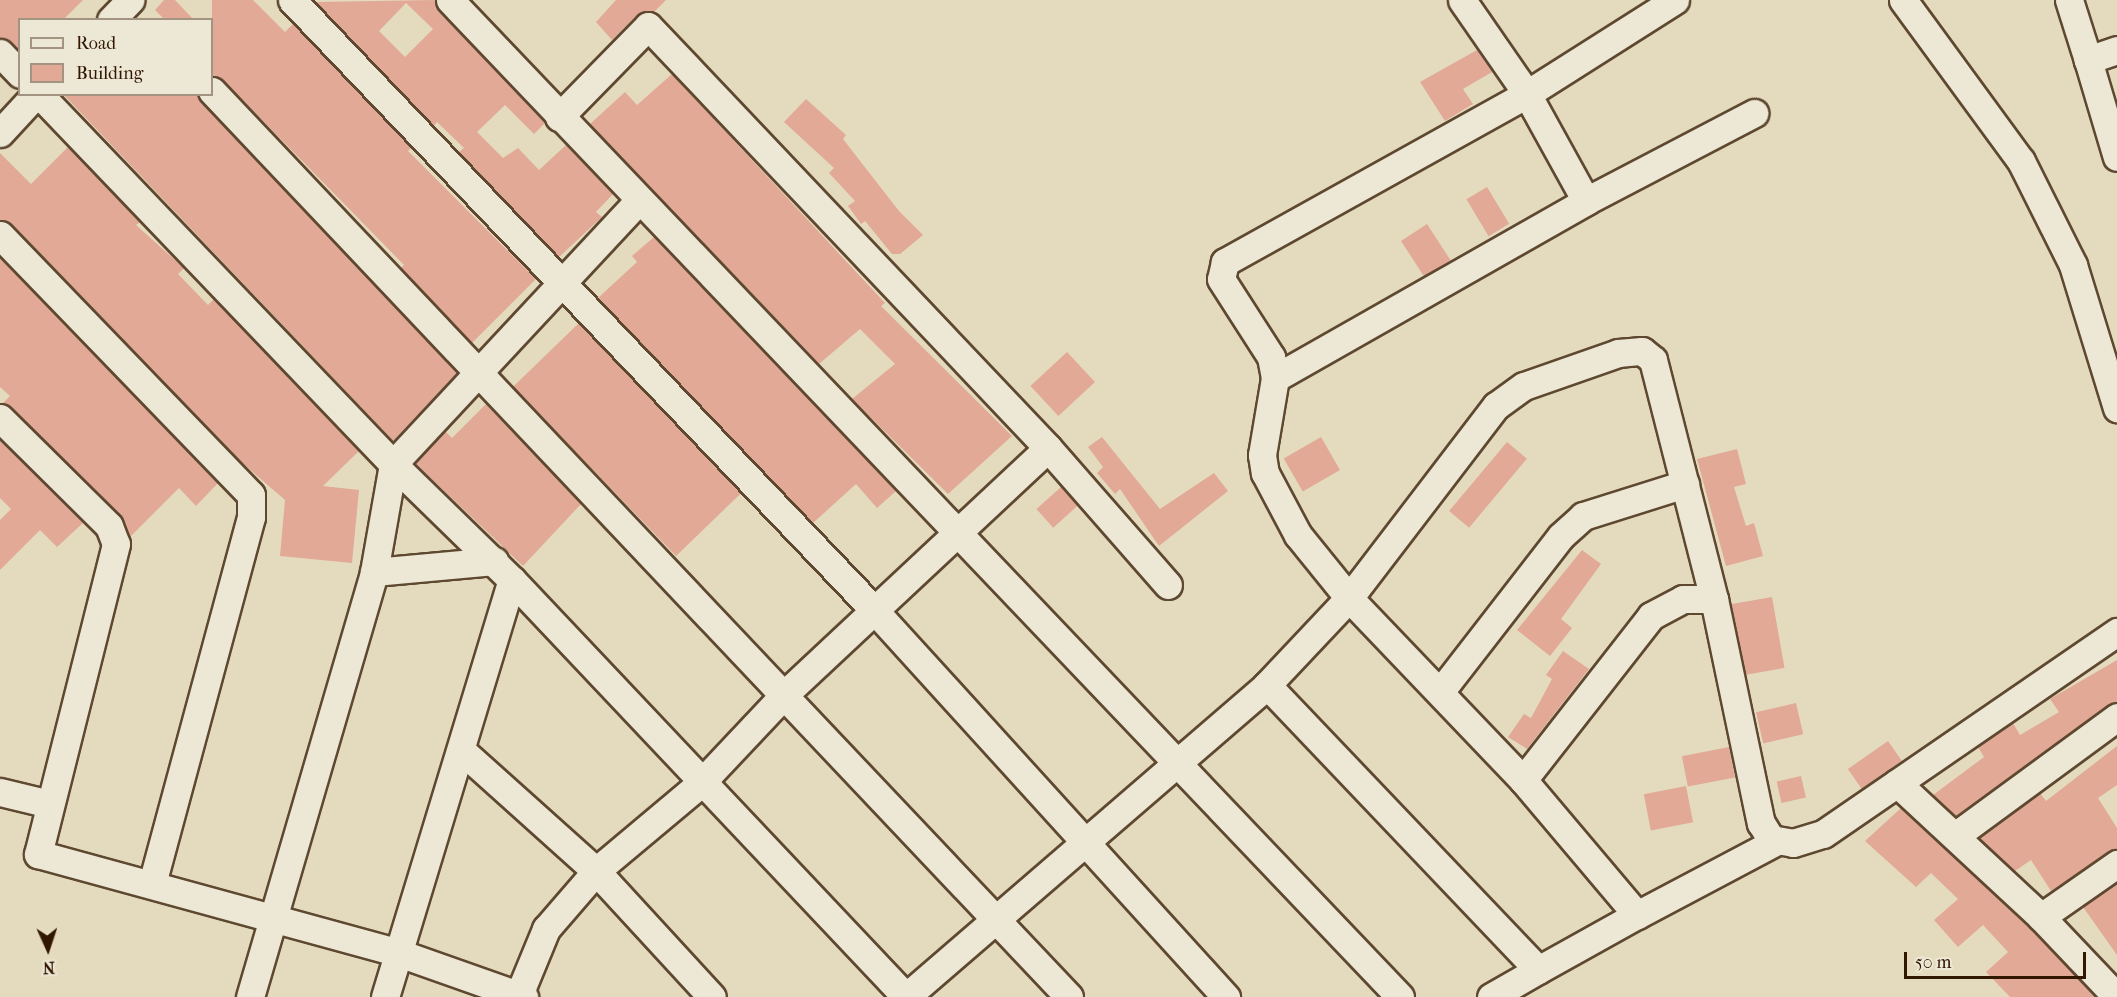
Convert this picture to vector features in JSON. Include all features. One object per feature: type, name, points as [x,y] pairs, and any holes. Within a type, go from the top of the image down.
[{"type":"street","points":[[292,0],[564,281],[875,611],[1084,846],[1226,997]]},
{"type":"street","points":[[450,0],[1400,997]]},
{"type":"street","points":[[1462,0],[1527,94],[1586,201]]},
{"type":"street","points":[[1637,915],[1523,780],[1349,598],[1298,535],[1265,473],[1263,437],[1275,378],[1265,346],[1222,286],[1225,262],[1527,94],[1675,0]]},
{"type":"street","points":[[1903,0],[2021,161],[2073,265],[2117,408]]},
{"type":"street","points":[[2069,0],[2117,157]]},
{"type":"street","points":[[559,117],[648,26],[1048,448],[1168,585]]},
{"type":"street","points":[[2088,60],[2117,50]]},
{"type":"street","points":[[0,53],[18,72]]},
{"type":"street","points":[[213,92],[479,368],[1069,997]]},
{"type":"street","points":[[0,133],[36,96]]},
{"type":"street","points":[[40,96],[393,464],[503,570],[906,997],[999,921],[1175,761],[1268,685],[1349,598],[1496,406],[1524,386],[1597,360],[1632,351],[1653,360],[1714,599],[1761,823],[1776,841]]},
{"type":"street","points":[[1275,378],[1586,201],[1754,112]]},
{"type":"street","points":[[249,997],[269,917],[374,572],[393,464],[479,368],[639,200]]},
{"type":"street","points":[[0,235],[242,480],[250,495],[250,523],[152,884]]},
{"type":"street","points":[[0,418],[109,526],[116,544],[38,854],[396,952],[521,995],[550,924],[596,871],[702,782],[785,694],[1048,448]]},
{"type":"street","points":[[1440,692],[1561,536],[1584,516],[1684,484]]},
{"type":"street","points":[[374,572],[503,570]]},
{"type":"street","points":[[385,997],[396,952],[461,750],[503,570]]},
{"type":"street","points":[[1523,780],[1651,616],[1683,599],[1714,599]]},
{"type":"street","points":[[1491,997],[1637,915],[1776,841],[1793,843],[1823,834],[2117,632]]},
{"type":"street","points":[[1268,685],[1539,970]]},
{"type":"street","points":[[1955,836],[2117,717]]},
{"type":"street","points":[[461,750],[596,871],[712,997]]},
{"type":"street","points":[[1897,783],[2041,917],[2117,997]]},
{"type":"street","points":[[0,792],[50,804]]},
{"type":"street","points":[[2041,917],[2117,864]]},
{"type":"building","points":[[0,0],[83,0],[65,18],[18,18],[18,50],[0,38]]},
{"type":"building","points":[[164,0],[175,0],[192,18],[163,18],[155,10]]},
{"type":"building","points":[[212,0],[253,0],[285,32],[293,24],[411,148],[408,151],[536,279],[472,343],[401,268],[404,265],[223,80],[213,76]]},
{"type":"building","points":[[435,0],[439,11],[545,123],[534,134],[505,105],[477,132],[503,158],[518,148],[539,170],[566,145],[613,194],[596,212],[602,217],[559,257],[459,152],[464,148],[437,122],[434,126],[315,2]],"holes":[[[406,3],[433,29],[405,57],[379,31]]]},
{"type":"building","points":[[616,0],[666,0],[654,12],[637,15],[612,40],[596,22]]},
{"type":"building","points":[[1477,50],[1492,72],[1463,89],[1473,104],[1445,121],[1420,82]]},
{"type":"building","points":[[672,74],[885,303],[881,306],[1012,436],[948,494],[852,399],[895,364],[860,329],[819,364],[590,124],[625,92],[637,105]]},
{"type":"building","points":[[65,96],[199,96],[457,373],[393,441]]},
{"type":"building","points":[[806,99],[846,135],[843,139],[899,211],[923,235],[900,254],[892,254],[865,221],[861,224],[848,206],[855,201],[829,173],[834,168],[784,122]]},
{"type":"building","points":[[68,147],[140,222],[136,225],[184,268],[178,274],[208,305],[214,299],[359,451],[323,486],[359,490],[352,563],[280,556],[285,500],[240,461],[11,224],[0,220],[0,153],[31,184]]},
{"type":"building","points":[[1487,187],[1509,224],[1489,236],[1466,199]]},
{"type":"building","points":[[1427,224],[1450,260],[1424,277],[1401,241]]},
{"type":"building","points":[[654,237],[896,491],[877,508],[856,484],[813,523],[598,298],[637,262],[632,256]]},
{"type":"building","points":[[0,258],[218,483],[196,506],[179,488],[130,537],[120,515],[3,403],[10,396],[0,387]]},
{"type":"building","points":[[579,323],[742,492],[676,556],[513,387]]},
{"type":"building","points":[[1067,352],[1095,382],[1058,416],[1030,386]]},
{"type":"building","points":[[486,404],[581,504],[523,566],[415,463],[445,431],[452,438]]},
{"type":"building","points":[[1102,437],[1160,509],[1214,473],[1228,491],[1159,546],[1120,489],[1115,494],[1097,473],[1103,467],[1088,447]]},
{"type":"building","points":[[1321,437],[1340,470],[1303,491],[1284,458]]},
{"type":"building","points":[[0,440],[83,523],[57,547],[40,530],[0,570],[0,520],[11,509],[0,498]]},
{"type":"building","points":[[1507,442],[1527,459],[1469,528],[1449,511]]},
{"type":"building","points":[[1737,449],[1746,484],[1734,487],[1746,526],[1754,523],[1763,556],[1726,566],[1697,459]]},
{"type":"building","points":[[1061,487],[1078,506],[1053,528],[1036,509]]},
{"type":"building","points":[[1582,550],[1601,564],[1561,619],[1572,628],[1550,656],[1517,630]]},
{"type":"building","points":[[1772,597],[1785,668],[1743,675],[1731,604]]},
{"type":"building","points":[[1563,651],[1589,669],[1527,749],[1508,737],[1524,714],[1531,718],[1552,679],[1546,675]]},
{"type":"building","points":[[2117,660],[2117,702],[1956,816],[1933,795],[1984,757],[1978,747],[2013,723],[2020,735],[2059,712],[2050,699]]},
{"type":"building","points":[[1796,703],[1803,734],[1763,743],[1756,712]]},
{"type":"building","points":[[1888,741],[1902,761],[1862,789],[1848,769]]},
{"type":"building","points":[[2117,746],[2117,785],[2098,798],[2117,828],[2117,848],[2051,891],[2031,860],[2015,871],[1979,838],[2040,793],[2046,801]]},
{"type":"building","points":[[1729,747],[1735,777],[1688,787],[1682,756]]},
{"type":"building","points":[[1801,776],[1806,797],[1782,803],[1777,782]]},
{"type":"building","points":[[1686,786],[1693,822],[1651,831],[1644,794]]},
{"type":"building","points":[[1901,808],[2030,928],[2095,997],[2010,997],[1986,972],[2008,952],[1983,925],[1958,947],[1934,920],[1958,899],[1931,873],[1916,887],[1865,841]]},
{"type":"building","points":[[2117,883],[2117,955],[2083,907]]}]
